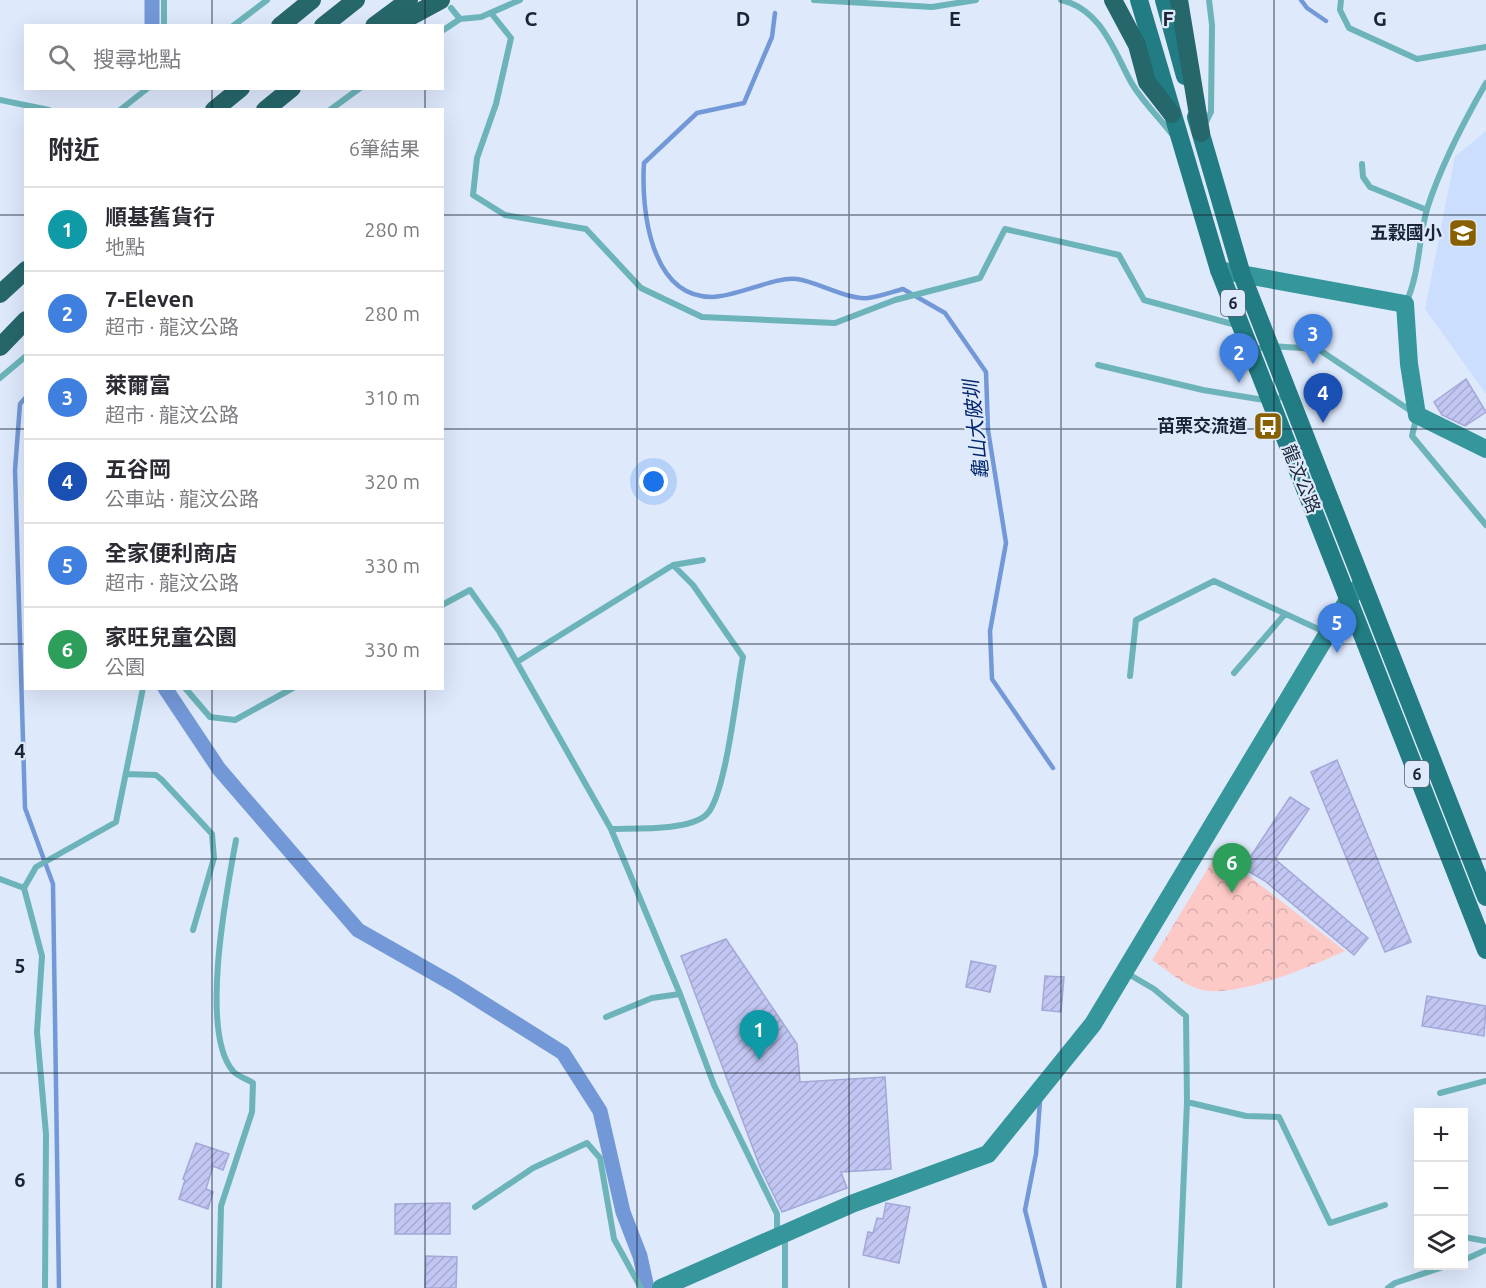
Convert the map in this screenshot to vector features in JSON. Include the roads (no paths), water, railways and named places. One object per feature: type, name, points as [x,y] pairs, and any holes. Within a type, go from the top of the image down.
[{"type":"highway","points":[[282,24],[312,0]]},
{"type":"highway","points":[[326,24],[356,0]]},
{"type":"highway","points":[[377,24],[409,0]]},
{"type":"highway","points":[[1113,0],[1137,45],[1147,82],[1172,114]]},
{"type":"highway","points":[[1179,0],[1201,134]]},
{"type":"highway","points":[[398,24],[446,4]]},
{"type":"highway","points":[[207,108],[220,90]]},
{"type":"highway","points":[[216,108],[239,90]]},
{"type":"highway","points":[[268,108],[290,90]]},
{"type":"highway","points":[[0,294],[24,272]]},
{"type":"highway","points":[[0,347],[24,322]]},
{"type":"main road","name":"龍汶公路","points":[[1139,0],[1219,270],[1486,950]]},
{"type":"main road","name":"龍汶公路","points":[[1164,0],[1242,275],[1353,553],[1486,897]]},
{"type":"main road","points":[[1192,179],[1215,174]]},
{"type":"street","points":[[1219,270],[1405,304],[1409,364],[1417,415],[1486,449]]},
{"type":"street","points":[[661,1288],[854,1203],[988,1154],[1093,1024],[1349,598],[1363,583]]},
{"type":"lane","points":[[164,0],[164,24]]},
{"type":"lane","points":[[236,24],[267,0]]},
{"type":"lane","points":[[444,30],[460,19],[482,17],[520,0]]},
{"type":"lane","points":[[814,0],[932,6],[976,0]]},
{"type":"lane","points":[[1061,0],[1090,16],[1113,41],[1132,83],[1184,148]]},
{"type":"lane","points":[[1201,134],[1211,112],[1212,25],[1209,0]]},
{"type":"lane","points":[[1341,0],[1340,10],[1349,28],[1417,59],[1486,47]]},
{"type":"lane","points":[[446,4],[460,19]]},
{"type":"lane","points":[[491,13],[511,38],[496,104],[477,158],[473,195],[505,215],[586,229],[641,288],[702,317],[835,323],[906,297],[980,278],[1005,229],[1119,255],[1144,300],[1242,327]]},
{"type":"lane","points":[[1405,304],[1415,283],[1427,210],[1456,136],[1486,83]]},
{"type":"lane","points":[[123,108],[145,90]]},
{"type":"lane","points":[[333,108],[357,90]]},
{"type":"lane","points":[[0,100],[39,108]]},
{"type":"lane","points":[[1362,164],[1363,177],[1370,187],[1427,210]]},
{"type":"lane","points":[[1251,351],[1270,346],[1318,349],[1417,415],[1412,436],[1486,525]]},
{"type":"lane","points":[[0,378],[24,358]]},
{"type":"lane","points":[[1098,365],[1203,390],[1270,401],[1289,394]]},
{"type":"lane","points":[[518,662],[674,565],[703,560]]},
{"type":"lane","points":[[611,829],[673,827],[706,815],[713,804],[732,738],[743,657],[693,585],[674,565]]},
{"type":"lane","points":[[1130,676],[1136,620],[1214,581],[1328,633]]},
{"type":"lane","points":[[444,604],[470,590],[518,662],[611,829],[680,994],[714,1085],[777,1214],[785,1288]]},
{"type":"lane","points":[[1234,673],[1286,614]]},
{"type":"lane","points":[[45,1288],[46,1134],[38,1032],[42,956],[24,888],[36,867],[116,822],[143,690]]},
{"type":"lane","points":[[187,690],[210,717],[235,720],[288,690]]},
{"type":"lane","points":[[126,774],[156,775],[212,834],[214,858],[193,930]]},
{"type":"lane","points":[[219,1288],[221,1206],[252,1112],[253,1083],[233,1071],[221,1046],[215,984],[236,840]]},
{"type":"lane","points":[[0,879],[24,888]]},
{"type":"lane","points":[[1124,972],[1154,989],[1186,1016],[1187,1102],[1179,1288]]},
{"type":"lane","points":[[606,1017],[652,998],[680,994]]},
{"type":"lane","points":[[1440,1093],[1486,1081]]},
{"type":"lane","points":[[1187,1102],[1246,1116],[1279,1117],[1330,1223],[1385,1205]]},
{"type":"lane","points":[[475,1207],[533,1168],[587,1143],[600,1158],[614,1239],[641,1288]]},
{"type":"lane","points":[[1468,1238],[1486,1241]]},
{"type":"lane","points":[[1468,1258],[1486,1250]]},
{"type":"lane","points":[[1388,1288],[1395,1282],[1433,1270]]},
{"type":"waterway","points":[[152,0],[152,24]]},
{"type":"waterway","points":[[1301,0],[1307,8],[1326,21]]},
{"type":"waterway","name":"龜山大陂圳","points":[[775,13],[772,37],[744,103],[697,113],[644,163],[645,203],[654,247],[662,267],[675,283],[691,293],[712,297],[722,296],[778,281],[797,279],[860,298],[877,297],[903,289],[945,313],[986,372],[988,430],[1006,543],[990,631],[992,679],[1053,768]]},
{"type":"waterway","points":[[24,399],[20,404],[15,470],[25,808],[53,884],[59,1288]]},
{"type":"waterway","points":[[166,690],[219,769],[358,930],[453,984],[563,1053],[600,1111],[623,1212],[640,1256],[647,1288]]},
{"type":"waterway","name":"龜山大陂圳","points":[[1040,1101],[1036,1154],[1025,1210],[1045,1288]]},
{"type":"place","name":"五穀國小","points":[[1463,233]]},
{"type":"place","name":"萊爾富","points":[[1313,364]]},
{"type":"place","name":"7-Eleven","points":[[1239,383]]},
{"type":"place","name":"五谷岡","points":[[1323,423]]},
{"type":"place","name":"苗栗交流道","points":[[1268,426]]},
{"type":"place","name":"全家便利商店","points":[[1337,653]]},
{"type":"place","name":"家旺兒童公園","points":[[1232,893]]},
{"type":"place","name":"順基舊貨行","points":[[759,1060]]}]
